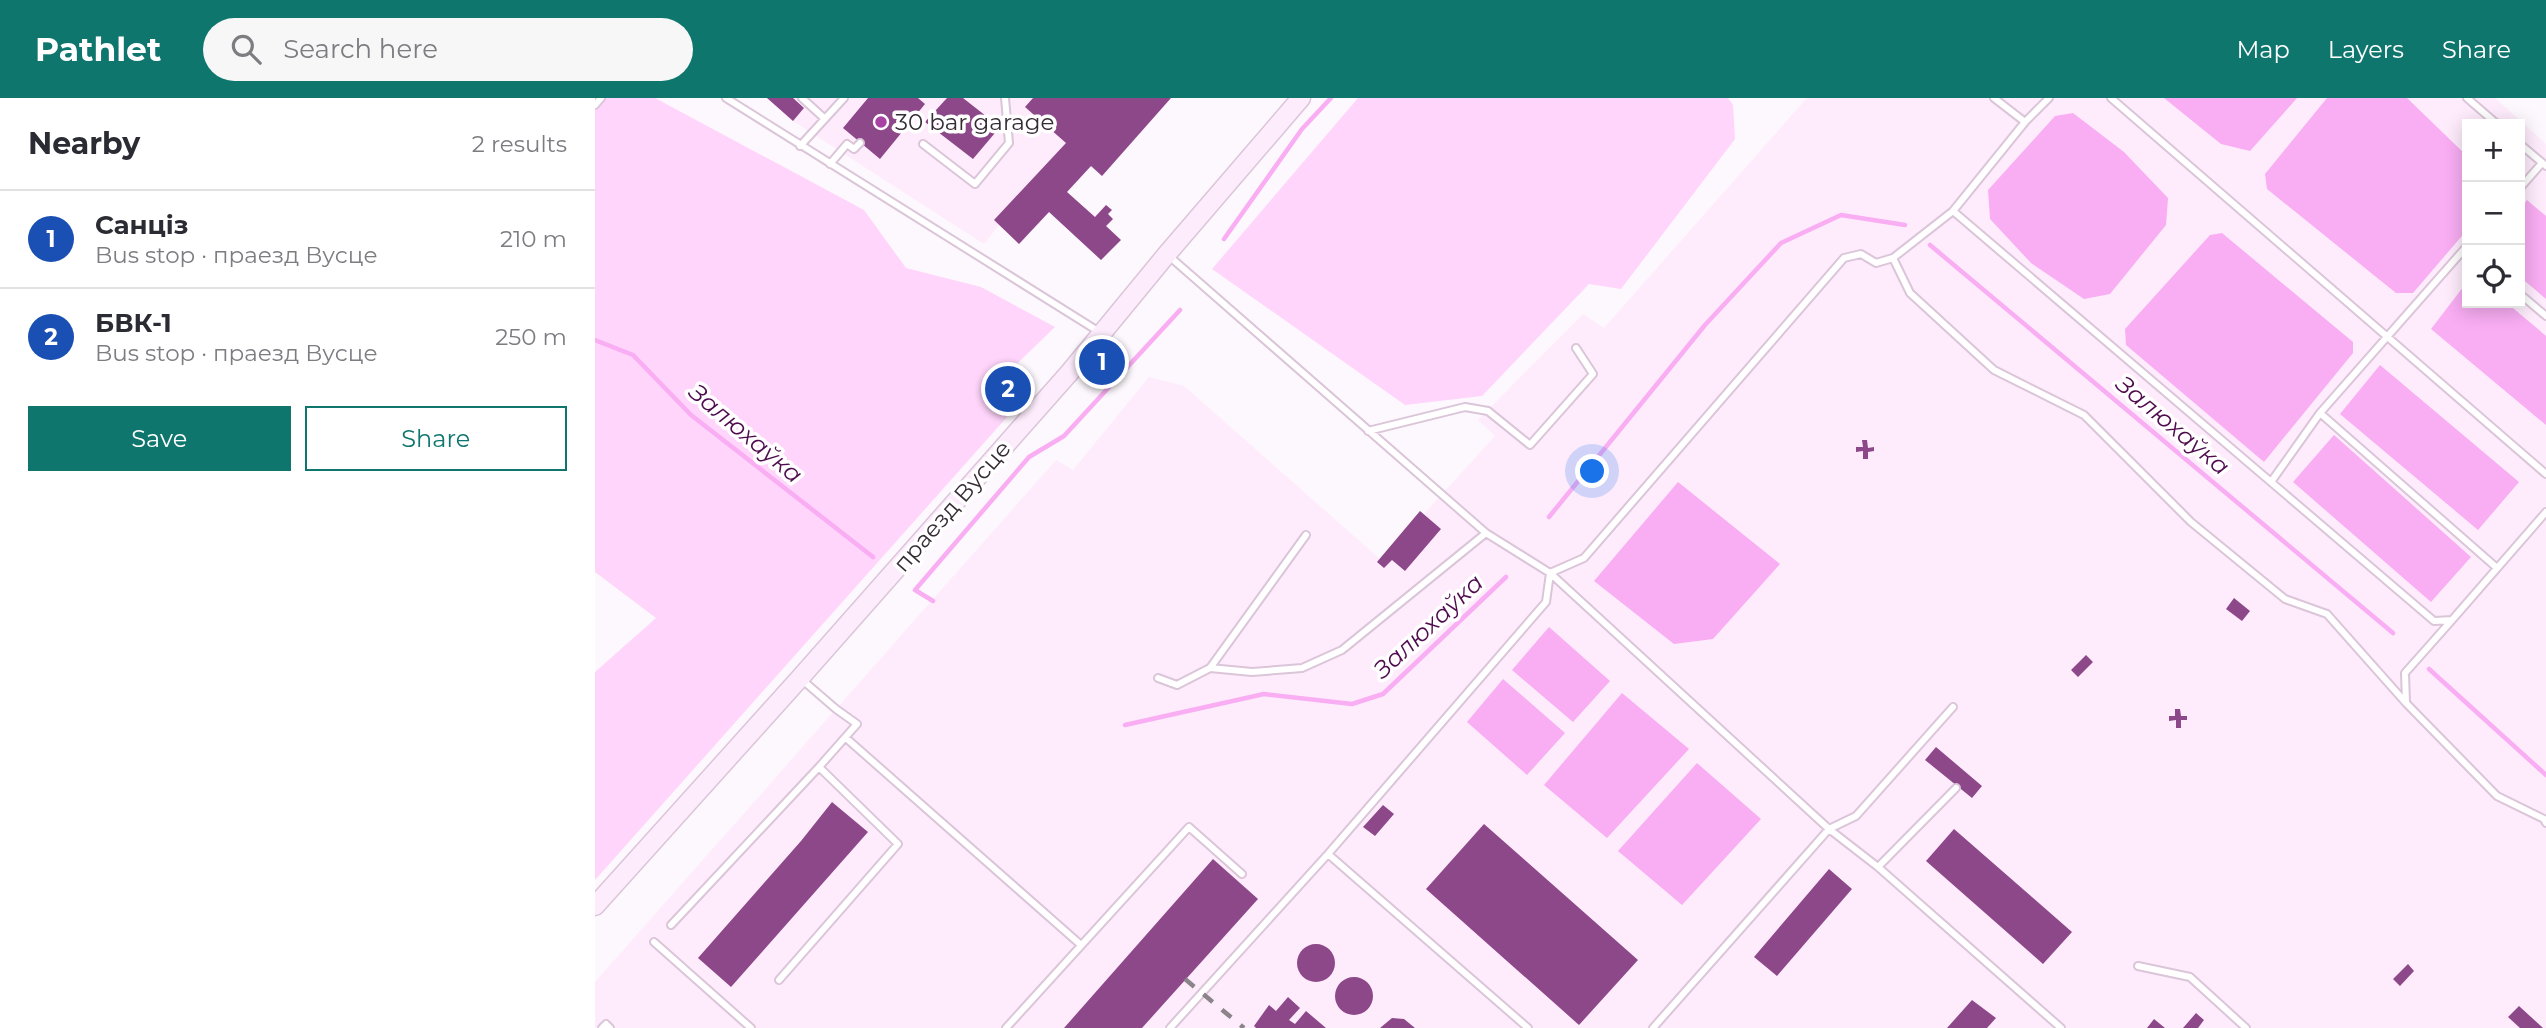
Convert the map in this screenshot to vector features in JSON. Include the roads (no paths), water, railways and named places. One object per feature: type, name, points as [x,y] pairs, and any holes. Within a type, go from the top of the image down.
[{"type":"street","name":"праезд Вусце","points":[[595,906],[1103,334],[1167,254],[1301,98]]},
{"type":"lane","points":[[595,105],[601,98]]},
{"type":"lane","points":[[726,98],[1103,334]]},
{"type":"lane","points":[[802,98],[825,119]]},
{"type":"lane","points":[[800,146],[844,98]]},
{"type":"lane","points":[[923,144],[975,184],[1009,143],[1005,98]]},
{"type":"lane","points":[[1994,98],[2025,122]]},
{"type":"lane","points":[[1550,573],[1584,558],[1844,258],[1861,254],[1876,263],[1893,258],[1953,211],[2025,122],[2049,98]]},
{"type":"lane","points":[[2111,98],[2546,474]]},
{"type":"lane","points":[[2467,98],[2491,119]]},
{"type":"lane","points":[[830,164],[847,144],[854,149],[860,143]]},
{"type":"lane","points":[[2525,148],[2544,165],[2525,183]]},
{"type":"lane","points":[[1953,211],[2434,621],[2452,620]]},
{"type":"lane","points":[[2271,482],[2320,413],[2462,253]]},
{"type":"lane","points":[[1167,254],[1486,533],[1550,573],[1829,829],[1878,867],[2061,1028]]},
{"type":"lane","points":[[1893,258],[1910,293],[1994,370],[2084,415],[2191,522],[2285,598],[2327,614],[2406,703],[2497,796],[2545,819],[2546,823]]},
{"type":"lane","points":[[2525,298],[2546,316]]},
{"type":"lane","points":[[1368,430],[1465,407],[1488,411],[1529,445],[1593,374],[1576,348]]},
{"type":"lane","points":[[2320,413],[2497,568]]},
{"type":"lane","points":[[2406,703],[2405,673],[2546,512]]},
{"type":"lane","points":[[1210,668],[1252,672],[1303,668],[1342,650],[1486,533]]},
{"type":"lane","points":[[1158,678],[1177,685],[1210,668],[1305,535]]},
{"type":"lane","points":[[1170,1028],[1328,854],[1546,602],[1550,573]]},
{"type":"lane","points":[[671,925],[857,724],[800,678]]},
{"type":"lane","points":[[1653,1028],[1829,829],[1856,816],[1952,707]]},
{"type":"lane","points":[[846,738],[1081,945]]},
{"type":"lane","points":[[779,980],[898,844],[819,767]]},
{"type":"lane","points":[[1878,867],[1957,788]]},
{"type":"lane","points":[[1006,1028],[1189,827],[1242,873]]},
{"type":"lane","points":[[1328,854],[1528,1028]]},
{"type":"lane","points":[[654,942],[751,1028]]},
{"type":"lane","points":[[2138,966],[2190,977],[2245,1028]]},
{"type":"lane","points":[[602,1028],[606,1024],[610,1028]]},
{"type":"waterway","points":[[1224,239],[1302,129],[1331,98]]},
{"type":"waterway","name":"Залюхаўка","points":[[1549,517],[1705,325],[1781,243],[1841,215],[1905,225]]},
{"type":"waterway","name":"Залюхаўка","points":[[1930,245],[2393,633]]},
{"type":"waterway","points":[[933,601],[915,590],[1029,457],[1064,436],[1180,310]]},
{"type":"waterway","name":"Залюхаўка","points":[[595,340],[633,355],[691,415],[873,557]]},
{"type":"waterway","name":"Залюхаўка","points":[[1125,725],[1264,694],[1352,704],[1383,694],[1506,577]]},
{"type":"waterway","name":"Залюхаўка","points":[[2429,669],[2546,775]]},
{"type":"railway","points":[[1185,979],[1244,1028]]},
{"type":"place","name":"30 bar garage","points":[[881,122]]},
{"type":"place","name":"Санціз","points":[[1102,362]]},
{"type":"place","name":"БВК-1","points":[[1008,389]]}]
